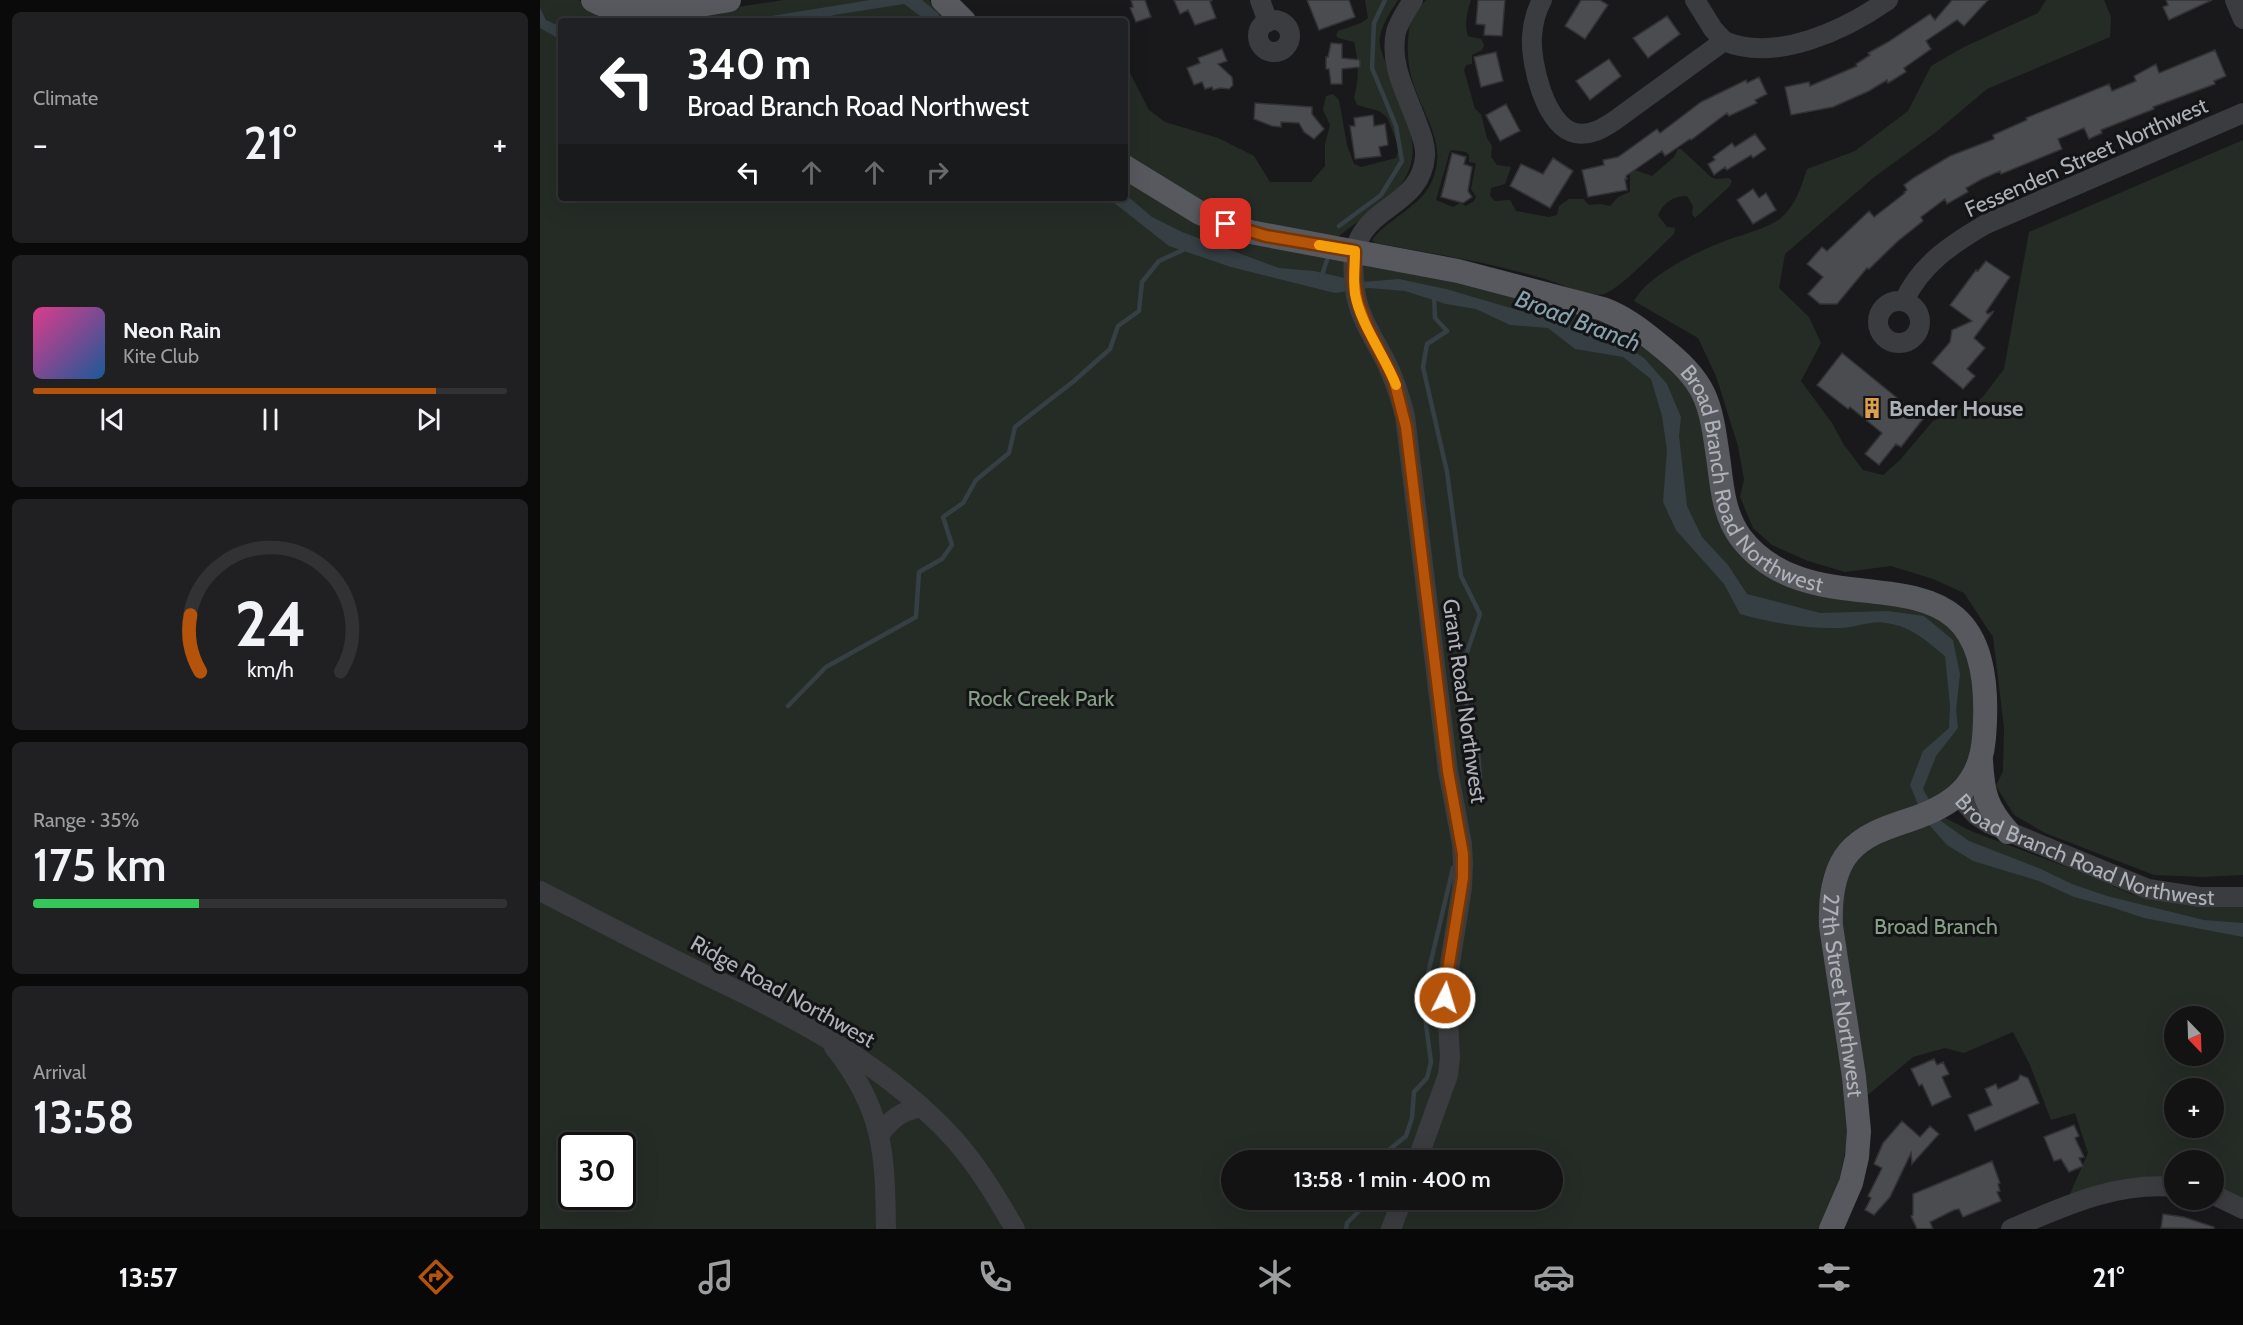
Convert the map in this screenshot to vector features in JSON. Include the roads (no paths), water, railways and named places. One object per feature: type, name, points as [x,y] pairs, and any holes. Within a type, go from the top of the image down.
[{"type":"main road","points":[[593,0],[610,8],[638,12],[729,0]]},
{"type":"main road","points":[[943,0],[961,18]]},
{"type":"main road","name":"Broad Branch Road Northwest","points":[[1128,169],[1182,203],[1232,226],[1266,236],[1473,274],[1603,309],[1630,322],[1677,359],[1695,378],[1705,396],[1712,419],[1727,511],[1737,533],[1753,550],[1775,567],[1818,584],[1912,596],[1929,601],[1948,613],[1963,627],[1979,653],[1985,680],[1986,715],[1981,756],[1973,777],[1959,795]]},
{"type":"main road","points":[[1981,756],[1982,784],[1987,803],[1993,815],[2008,832]]},
{"type":"main road","name":"27th Street Northwest","points":[[1831,1229],[1851,1183],[1857,1157],[1858,1131],[1854,1077],[1831,932],[1830,914],[1833,890],[1840,865],[1860,842],[1880,830],[1928,813],[1959,795]]},
{"type":"street","points":[[1260,0],[1268,22]]},
{"type":"street","points":[[1355,251],[1364,229],[1405,196],[1423,170],[1425,153],[1421,133],[1399,77],[1396,62],[1396,33],[1413,0]]},
{"type":"street","points":[[1542,0],[1537,8],[1531,38],[1535,67],[1549,111],[1558,123],[1574,133],[1601,130],[1724,41]]},
{"type":"street","points":[[1695,0],[1713,29],[1724,41],[1754,48],[1793,45],[1847,23],[1888,0]]},
{"type":"street","points":[[2235,0],[2243,19]]},
{"type":"street","name":"Fessenden Street Northwest","points":[[1904,301],[1912,283],[1928,265],[1951,246],[1986,224],[2243,113]]},
{"type":"street","name":"Grant Road Northwest","points":[[1355,251],[1355,286],[1364,319],[1394,380],[1405,416],[1448,771],[1463,854],[1462,888],[1446,988],[1450,1057],[1448,1075],[1421,1150]]},
{"type":"street","name":"Broad Branch Road Northwest","points":[[1959,795],[1983,820],[2123,880],[2155,891],[2200,897],[2243,897]]},
{"type":"street","name":"Ridge Road Northwest","points":[[540,891],[758,999],[873,1067],[921,1107],[955,1140],[973,1162],[1015,1229]]},
{"type":"street","points":[[826,1038],[845,1061],[862,1089],[879,1134],[885,1173],[886,1229]]},
{"type":"street","points":[[879,1134],[899,1113],[921,1107]]},
{"type":"street","points":[[2015,1228],[2073,1203],[2109,1191],[2143,1186],[2164,1187]]},
{"type":"street","points":[[2224,1200],[2243,1209]]},
{"type":"street","points":[[1391,1229],[1398,1210]]},
{"type":"waterway","points":[[1339,226],[1381,195],[1402,161],[1396,126],[1372,68],[1374,23],[1385,0]]},
{"type":"waterway","points":[[788,706],[826,667],[916,617],[919,572],[942,559],[952,545],[943,517],[963,503],[976,480],[1009,453],[1015,427],[1074,381],[1110,349],[1118,326],[1139,311],[1142,282],[1159,261],[1183,250],[1184,246]]},
{"type":"waterway","points":[[1321,278],[1327,260]]},
{"type":"waterway","points":[[1434,293],[1435,318],[1447,331],[1427,344],[1423,367],[1447,472],[1461,576],[1480,614],[1463,664],[1470,741],[1478,751],[1480,779],[1476,793]]},
{"type":"waterway","points":[[1390,1150],[1406,1136],[1412,1118],[1414,1092],[1427,1078],[1431,1062],[1424,1009],[1426,982],[1453,868]]},
{"type":"waterway","points":[[1346,1229],[1347,1223],[1360,1210]]},
{"type":"place","name":"Bender House","points":[[1872,408]]},
{"type":"water label","name":"Broad Branch","points":[[1578,321]]},
{"type":"park label","name":"Rock Creek Park","points":[[1041,698]]},
{"type":"park label","name":"Broad Branch","points":[[1936,926]]}]
